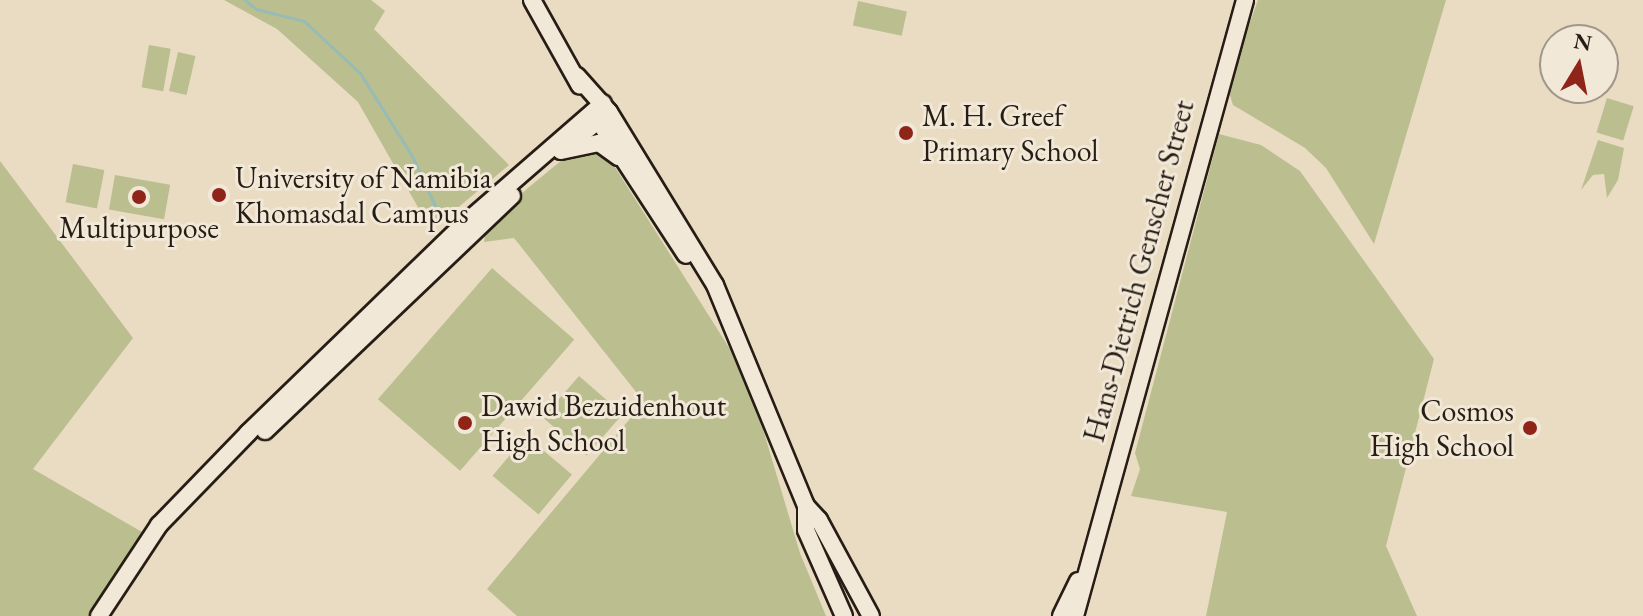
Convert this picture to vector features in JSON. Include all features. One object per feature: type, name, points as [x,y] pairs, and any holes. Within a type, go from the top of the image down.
[{"type":"street","points":[[532,0],[580,84],[715,285],[764,397],[806,506],[806,530],[844,616]]},
{"type":"street","name":"Hans-Dietrich Genscher Street","points":[[1075,616],[1245,0]]},
{"type":"street","points":[[574,126],[583,110],[580,84]]},
{"type":"street","points":[[99,616],[159,525],[402,283],[574,126],[601,111]]},
{"type":"street","points":[[243,443],[314,388],[601,111]]},
{"type":"street","points":[[601,111],[633,173],[720,302]]},
{"type":"street","points":[[561,151],[599,143],[633,173]]},
{"type":"street","points":[[806,506],[819,520],[871,616]]},
{"type":"street","name":"Hans-Dietrich Genscher Street","points":[[1061,616],[1089,558]]},
{"type":"green space","points":[[224,0],[371,0],[385,11],[374,29],[509,165],[431,230],[358,102],[277,29]]},
{"type":"green space","points":[[1258,0],[1446,0],[1374,244],[1326,168],[1305,148],[1233,105],[1227,86]]},
{"type":"green space","points":[[858,1],[907,11],[902,36],[853,25]]},
{"type":"green space","points":[[149,45],[171,49],[163,91],[142,87]]},
{"type":"green space","points":[[178,52],[196,56],[187,95],[169,91]]},
{"type":"green space","points":[[1619,102],[1634,106],[1623,141],[1596,132],[1605,104]]},
{"type":"green space","points":[[1219,134],[1261,145],[1300,171],[1434,359],[1386,546],[1417,616],[1206,616],[1227,512],[1131,496],[1140,469],[1135,453]]},
{"type":"green space","points":[[1598,140],[1624,148],[1618,180],[1607,198],[1604,174],[1593,175],[1581,190]]},
{"type":"green space","points":[[583,150],[599,153],[613,164],[747,376],[800,553],[826,616],[517,616],[487,589],[644,402],[514,238],[484,242],[487,226],[562,160]]},
{"type":"green space","points":[[0,161],[133,338],[33,469],[149,536],[99,616],[0,616]]},
{"type":"green space","points":[[73,164],[104,170],[97,208],[66,202]]},
{"type":"green space","name":"Multipurpose","points":[[115,175],[170,185],[164,219],[109,209]]},
{"type":"green space","points":[[492,268],[574,340],[460,471],[378,399]]},
{"type":"green space","points":[[579,376],[623,414],[587,456],[543,418]]},
{"type":"green space","points":[[526,436],[572,475],[539,514],[493,476]]},
{"type":"waterway","points":[[245,0],[256,9],[304,21],[360,73],[412,156],[437,210]]},
{"type":"place","name":"M. H. Greef Primary School","points":[[906,133]]},
{"type":"place","name":"University of Namibia Khomasdal Campus","points":[[219,195]]},
{"type":"place","name":"Multipurpose","points":[[139,197]]},
{"type":"place","name":"Dawid Bezuidenhout High School","points":[[465,423]]},
{"type":"place","name":"Cosmos High School","points":[[1530,428]]}]
